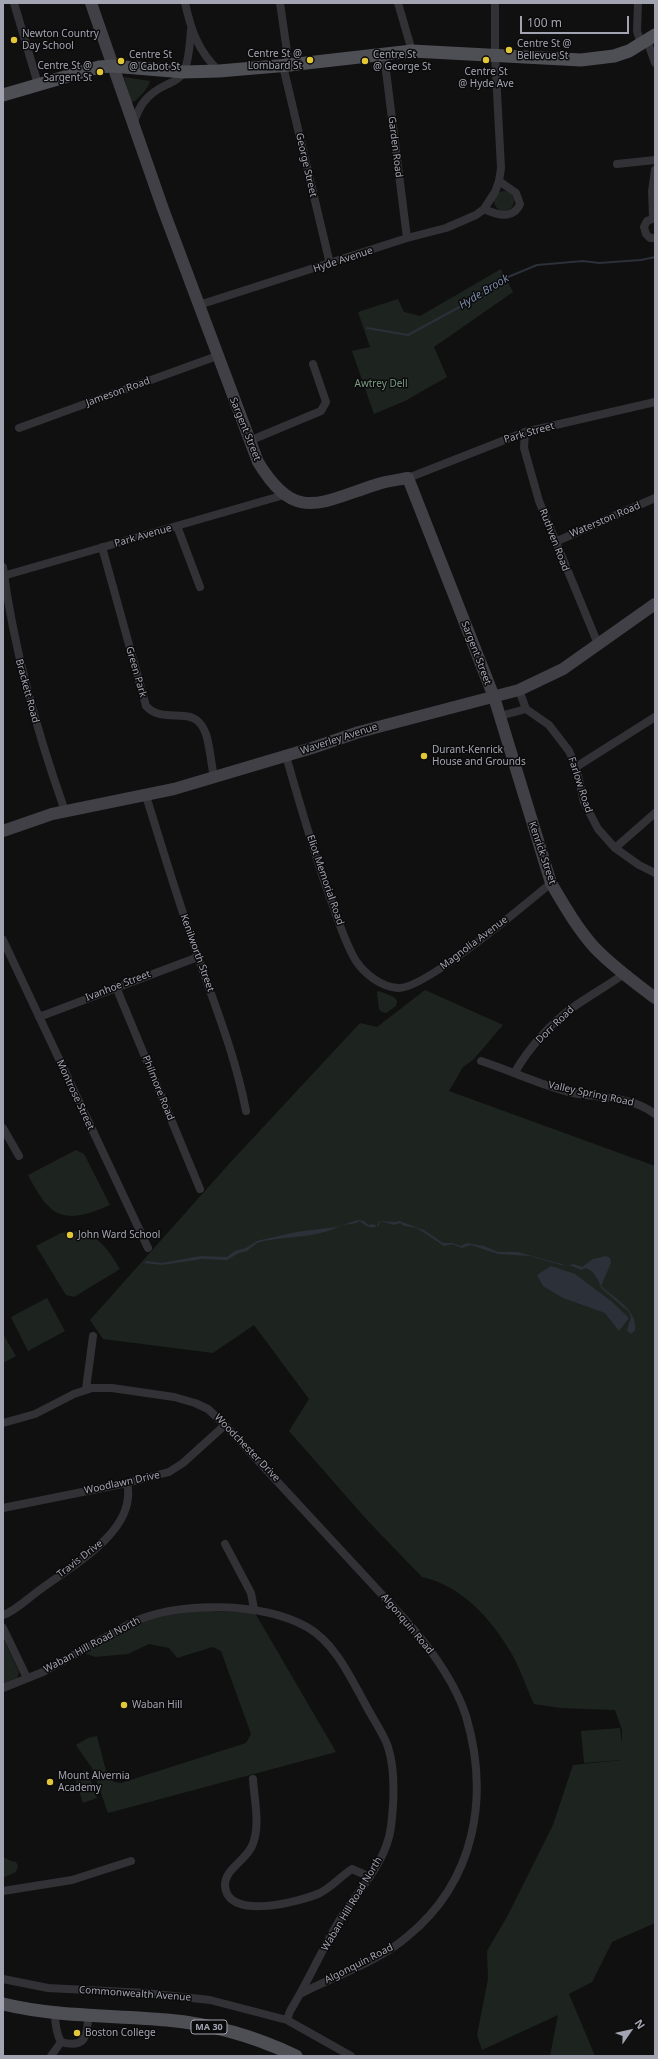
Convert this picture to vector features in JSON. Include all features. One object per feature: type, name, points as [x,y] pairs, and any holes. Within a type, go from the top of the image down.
[{"type":"main road","points":[[3,95],[92,68],[112,66],[184,72],[219,71],[286,66],[412,51],[495,54],[581,60],[614,56],[648,40]]},
{"type":"main road","name":"MA 30","points":[[3,2004],[55,2013],[166,2020],[198,2024],[243,2035],[296,2056]]},
{"type":"street","points":[[14,3],[38,84]]},
{"type":"street","name":"Sargent Street","points":[[91,3],[112,66],[198,305],[249,441],[264,473],[284,495],[298,502],[312,505],[385,482],[408,478],[494,697]]},
{"type":"street","points":[[185,3],[191,30],[205,57],[219,71]]},
{"type":"street","name":"George Street","points":[[280,3],[286,66],[330,264]]},
{"type":"street","points":[[398,3],[412,51]]},
{"type":"street","points":[[495,3],[495,54],[501,168],[499,181],[484,209],[495,214],[509,215],[517,209],[520,204],[516,193],[499,181]]},
{"type":"street","points":[[638,3],[637,31],[648,40],[655,63]]},
{"type":"street","points":[[133,125],[144,100],[153,92],[174,82],[184,72],[190,45],[191,30]]},
{"type":"street","name":"Garden Road","points":[[384,55],[407,238]]},
{"type":"street","points":[[616,164],[655,160]]},
{"type":"street","points":[[655,170],[652,191],[654,217],[647,221],[644,228],[646,234],[650,238],[655,238]]},
{"type":"street","name":"Hyde Avenue","points":[[198,305],[330,264],[407,238],[446,228],[476,215],[484,209]]},
{"type":"street","name":"Jameson Road","points":[[19,428],[217,356]]},
{"type":"street","points":[[249,441],[321,411],[326,402],[313,364]]},
{"type":"street","name":"Park Street","points":[[408,478],[525,432],[655,402]]},
{"type":"street","name":"Ruthven Road","points":[[525,432],[524,448],[539,501],[598,644]]},
{"type":"street","name":"Park Avenue","points":[[3,573],[102,548],[284,495]]},
{"type":"street","name":"Waterston Road","points":[[555,542],[655,498]]},
{"type":"street","points":[[177,526],[200,587]]},
{"type":"street","name":"Green Park","points":[[102,548],[146,706],[151,712],[162,716],[192,716],[198,721],[206,734],[214,777]]},
{"type":"street","name":"Brackett Road","points":[[3,573],[18,656],[31,709],[65,811]]},
{"type":"street","name":"Waverley Avenue","points":[[3,831],[32,820],[65,811],[146,796],[286,756],[359,732],[465,702],[494,697],[519,690],[563,669],[655,604]]},
{"type":"street","points":[[500,716],[526,709],[519,690]]},
{"type":"street","name":"Kenrick Street","points":[[494,697],[551,883],[581,931],[593,946],[624,974],[655,998]]},
{"type":"street","name":"Farlow Road","points":[[526,709],[549,725],[560,737],[569,751],[576,767],[590,817],[598,829],[615,848],[639,865],[655,873]]},
{"type":"street","points":[[576,767],[655,717]]},
{"type":"street","name":"Eliot Memorial Road","points":[[286,756],[316,860],[346,941],[356,961],[366,972],[382,985],[390,986]]},
{"type":"street","name":"Kenilworth Street","points":[[146,796],[241,1085],[246,1111]]},
{"type":"street","points":[[615,848],[655,813]]},
{"type":"street","name":"Magnolia Avenue","points":[[390,986],[399,988],[412,985],[432,974],[520,909],[551,883]]},
{"type":"street","name":"Montrose Street","points":[[3,940],[148,1248]]},
{"type":"street","name":"Ivanhoe Street","points":[[39,1017],[198,957]]},
{"type":"street","name":"Dorr Road","points":[[515,1072],[525,1056],[556,1022],[572,1008],[624,974]]},
{"type":"street","name":"Philmore Road","points":[[116,987],[200,1189]]},
{"type":"street","name":"Valley Spring Road","points":[[481,1061],[515,1072],[546,1085],[644,1106],[655,1114]]},
{"type":"street","points":[[3,1128],[19,1156]]},
{"type":"street","points":[[86,1389],[93,1336]]},
{"type":"street","name":"Woodchester Drive","points":[[3,1423],[40,1412],[86,1389],[112,1388],[182,1399],[208,1409],[225,1425],[364,1576]]},
{"type":"street","name":"Woodlawn Drive","points":[[3,1508],[127,1483],[174,1469],[204,1446],[225,1425]]},
{"type":"street","name":"Travis Drive","points":[[3,1616],[85,1557],[107,1538],[126,1509],[129,1495],[127,1483]]},
{"type":"street","points":[[226,1544],[251,1593],[254,1609]]},
{"type":"street","name":"Algonquin Road","points":[[302,1993],[384,1953],[408,1936],[437,1906],[458,1873],[468,1850],[477,1809],[478,1788],[473,1750],[465,1715],[453,1689],[430,1649],[364,1576]]},
{"type":"street","name":"Waban Hill Road North","points":[[3,1688],[43,1672],[143,1618],[180,1609],[254,1609],[288,1618],[308,1628],[321,1638],[340,1660],[388,1746],[392,1768],[393,1796],[391,1828],[380,1858],[370,1877],[340,1919],[302,1993],[290,2011],[288,2020]]},
{"type":"street","points":[[3,1628],[27,1678]]},
{"type":"street","points":[[253,1779],[256,1827],[254,1840],[249,1851],[227,1878],[226,1890],[231,1898],[249,1906],[280,1905],[322,1892],[352,1869],[370,1877]]},
{"type":"street","points":[[3,1891],[46,1886],[72,1880],[131,1861]]},
{"type":"street","name":"Commonwealth Avenue","points":[[3,1979],[48,1988],[146,1993],[210,2000],[288,2020],[351,2056]]},
{"type":"street","points":[[55,2013],[55,2022],[61,2042]]},
{"type":"street","points":[[61,2042],[70,2045],[80,2044],[87,2033],[88,2015]]},
{"type":"street","points":[[51,2056],[61,2042]]},
{"type":"green space","points":[[124,77],[150,81],[143,93],[133,102],[131,101]]},
{"type":"green space","points":[[504,191],[511,194],[514,201],[511,208],[504,211],[497,208],[494,201],[497,194]]},
{"type":"green space","name":"Awtrey Dell","points":[[501,269],[513,292],[434,347],[447,377],[405,401],[374,414],[352,351],[370,347],[358,312],[398,299],[404,312],[420,316]]},
{"type":"green space","points":[[425,990],[503,1025],[473,1060],[463,1067],[449,1091],[655,1166],[655,1923],[612,1942],[592,1982],[569,1994],[595,2056],[550,2056],[558,2015],[482,2050],[477,2035],[488,1979],[487,1951],[508,1915],[553,1825],[573,1765],[622,1760],[584,1763],[581,1731],[620,1728],[622,1743],[622,1730],[615,1710],[561,1708],[534,1704],[513,1656],[496,1630],[486,1618],[464,1597],[451,1588],[422,1577],[367,1520],[289,1431],[309,1399],[254,1325],[213,1353],[103,1339],[90,1320],[228,1165],[360,1023],[377,1027]]},
{"type":"green space","points":[[379,991],[394,997],[397,1001],[396,1006],[386,1013],[379,1009],[377,992]]},
{"type":"green space","points":[[76,1150],[84,1154],[110,1205],[81,1215],[70,1216],[60,1214],[52,1209],[36,1190],[28,1175]]},
{"type":"green space","points":[[78,1231],[86,1233],[98,1240],[108,1250],[120,1269],[74,1297],[66,1295],[36,1246],[61,1233]]},
{"type":"green space","points":[[47,1298],[65,1331],[28,1351],[11,1317]]},
{"type":"green space","points":[[3,1334],[16,1356],[3,1363]]},
{"type":"green space","points":[[185,1610],[255,1613],[336,1752],[108,1813],[92,1768],[76,1745],[88,1738],[97,1736],[106,1771],[114,1782],[121,1783],[246,1743],[251,1734],[221,1651],[213,1647],[177,1658],[169,1648],[149,1644],[128,1654],[95,1657],[84,1653],[137,1623]]},
{"type":"green space","points":[[3,1638],[19,1672],[17,1678],[3,1684]]},
{"type":"green space","points":[[87,1770],[97,1798],[83,1803],[74,1775]]},
{"type":"green space","points":[[3,1857],[16,1862],[18,1866],[16,1872],[5,1877],[3,1875]]},
{"type":"shaded area","points":[[358,1220],[364,1221],[368,1225],[374,1224],[377,1227],[369,1227],[360,1221],[343,1225]]},
{"type":"shaded area","points":[[380,1221],[399,1221],[424,1230],[443,1243],[453,1243],[461,1246],[467,1243],[484,1246],[498,1252],[518,1252],[566,1265],[561,1265],[530,1256],[498,1254],[471,1245],[462,1248],[452,1244],[444,1246],[417,1228],[404,1226],[400,1223],[394,1225]]},
{"type":"shaded area","points":[[341,1225],[322,1233],[274,1239],[257,1243],[247,1251],[239,1253],[227,1260],[202,1259],[162,1265],[144,1263],[147,1261],[162,1263],[201,1256],[227,1257],[235,1251],[246,1248],[257,1241],[296,1232]]},
{"type":"shaded area","points":[[606,1256],[610,1258],[611,1263],[601,1286],[624,1305],[633,1316],[635,1330],[631,1334],[627,1330],[631,1317],[629,1312],[601,1288],[591,1271],[586,1268],[581,1270],[569,1266],[573,1264],[582,1267],[593,1259]]},
{"type":"shaded area","points":[[551,1266],[575,1274],[611,1301],[629,1318],[619,1331],[605,1313],[563,1298],[543,1286],[537,1275]]},
{"type":"waterway","name":"Hyde Brook","points":[[367,328],[408,335],[476,298],[508,277],[537,265],[583,261],[599,263],[641,260],[655,257]]},
{"type":"place","name":"Newton Country Day School","points":[[14,40]]},
{"type":"place","name":"Centre St @ Bellevue St","points":[[509,50]]},
{"type":"place","name":"Centre St @ Lombard St","points":[[310,60]]},
{"type":"place","name":"Centre St @ Hyde Ave","points":[[486,60]]},
{"type":"place","name":"Centre St @ Cabot St","points":[[121,61]]},
{"type":"place","name":"Centre St @ George St","points":[[365,61]]},
{"type":"place","name":"Centre St @ Sargent St","points":[[100,72]]},
{"type":"place","name":"Durant-Kenrick House and Grounds","points":[[424,756]]},
{"type":"place","name":"John Ward School","points":[[70,1235]]},
{"type":"place","name":"Waban Hill","points":[[124,1705]]},
{"type":"place","name":"Mount Alvernia Academy","points":[[50,1782]]},
{"type":"place","name":"Boston College","points":[[77,2033]]}]
